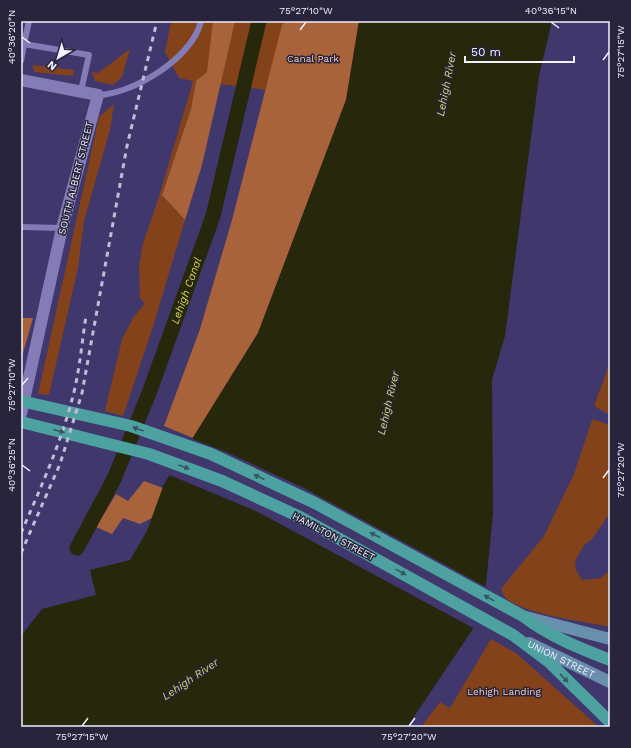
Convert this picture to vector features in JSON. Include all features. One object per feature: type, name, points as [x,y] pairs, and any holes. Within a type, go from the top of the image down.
[{"type":"main road","name":"HAMILTON STREET","points":[[23,398],[130,426],[211,454],[315,503],[523,616],[540,629],[575,646],[610,660]]},
{"type":"main road","name":"HAMILTON STREET","points":[[21,422],[149,454],[222,482],[326,531],[513,635],[549,662],[610,722]]},
{"type":"main road","points":[[523,616],[586,634],[610,639]]},
{"type":"main road","name":"UNION STREET","points":[[513,635],[610,682]]},
{"type":"street","points":[[21,80],[98,94]]},
{"type":"street","name":"SOUTH ALBERT STREET","points":[[21,414],[23,398],[62,228],[98,94]]},
{"type":"lane","points":[[21,61],[29,21]]},
{"type":"lane","points":[[98,94],[110,94],[144,80],[167,67],[191,43],[202,21]]},
{"type":"lane","points":[[24,44],[89,56],[81,91]]},
{"type":"lane","points":[[21,227],[62,228]]},
{"type":"green space","name":"Canal Park","points":[[171,21],[359,21],[346,100],[196,81],[191,109],[162,195],[185,220],[152,330],[123,416],[105,411],[122,339],[133,318],[145,303],[140,299],[139,266],[143,243],[158,200],[193,81],[179,78],[165,52]]},
{"type":"green space","points":[[213,21],[235,21],[202,165],[185,220],[162,195],[191,109],[196,81],[207,72]]},
{"type":"green space","points":[[286,21],[359,21],[346,100],[258,333],[193,438],[164,426],[200,329],[232,220],[282,25]]},
{"type":"green space","points":[[130,49],[122,77],[113,85],[95,81],[92,72],[98,73]]},
{"type":"green space","points":[[32,65],[74,70],[73,76],[35,72]]},
{"type":"green space","points":[[114,104],[110,130],[84,221],[78,268],[49,395],[38,394],[99,117]]},
{"type":"green space","points":[[21,318],[33,318],[21,360]]},
{"type":"green space","points":[[610,362],[610,415],[594,406]]},
{"type":"green space","points":[[592,420],[610,425],[610,513],[592,539],[584,545],[575,561],[576,570],[582,580],[601,578],[610,570],[610,627],[539,613],[524,608],[505,597],[501,589],[544,536],[574,474]]},
{"type":"green space","points":[[144,481],[163,488],[152,518],[140,524],[123,518],[112,534],[96,527],[116,494],[128,501]]},
{"type":"green space","name":"Lehigh Landing","points":[[491,639],[516,653],[599,727],[421,727],[440,702],[450,708]]},
{"type":"water","name":"Lehigh River","points":[[359,21],[552,21],[539,76],[505,336],[492,380],[493,514],[483,614],[407,727],[21,727],[21,636],[42,609],[96,595],[90,570],[130,560],[147,531],[164,484],[258,333],[346,100]]},
{"type":"pier","points":[[190,438],[226,452],[304,488],[488,588],[485,615],[475,629],[256,511],[167,474]]},
{"type":"waterway","name":"Lehigh Canal","points":[[77,548],[114,479],[149,393],[213,216],[259,21]]},
{"type":"railway","points":[[21,553],[60,464],[82,393],[127,146],[157,21]]},
{"type":"railway","points":[[21,533],[50,464],[69,410],[78,373],[86,316]]}]
